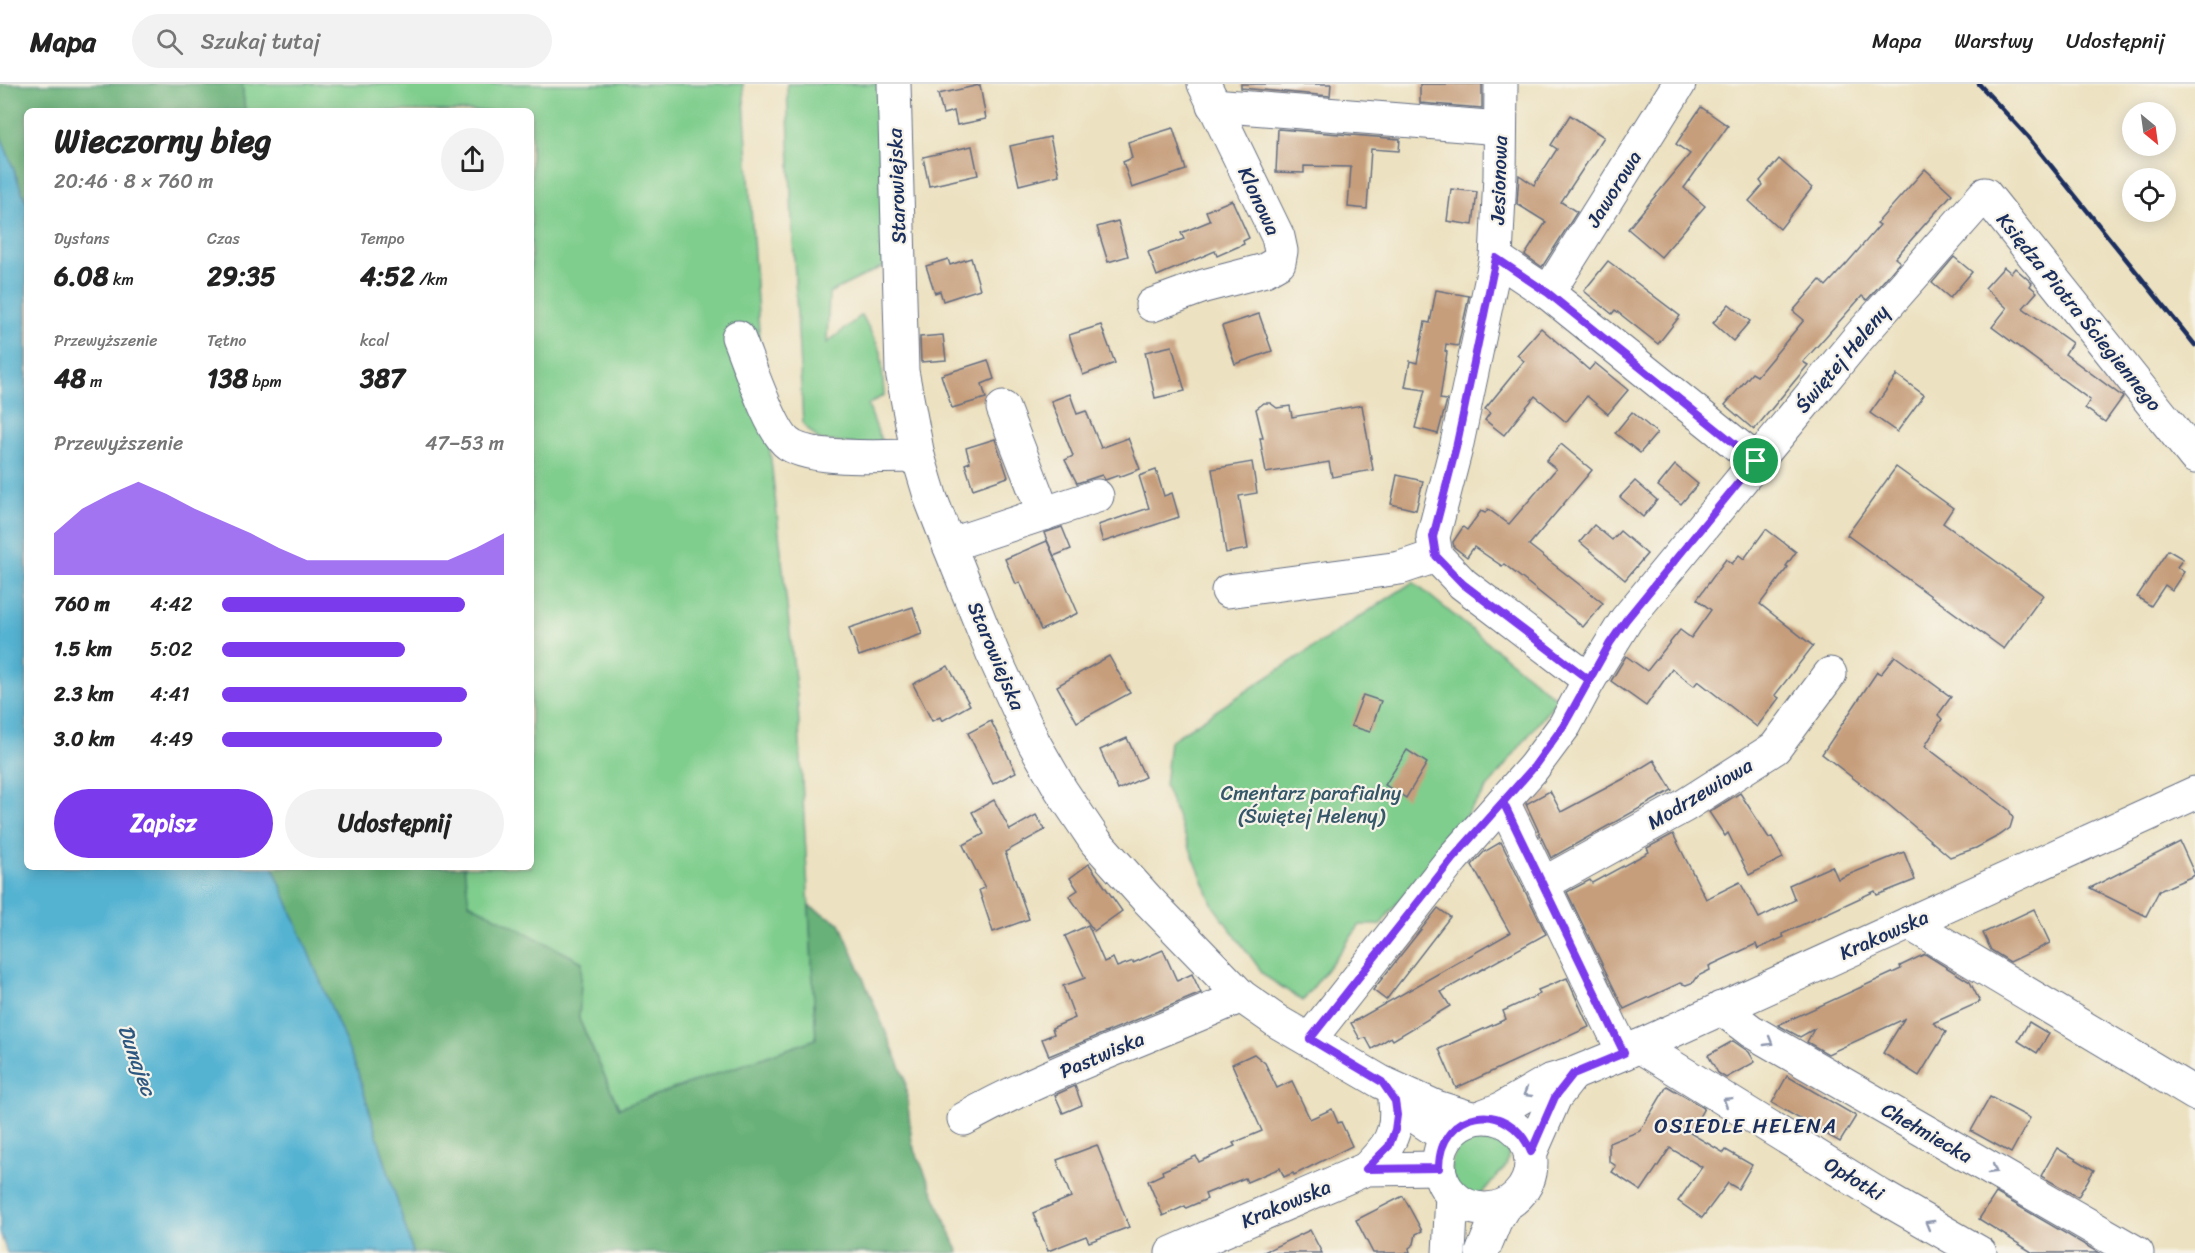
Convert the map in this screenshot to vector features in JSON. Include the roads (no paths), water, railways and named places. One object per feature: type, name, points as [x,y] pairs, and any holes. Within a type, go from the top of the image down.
[{"type":"street","name":"Starowiejska","points":[[894,84],[902,371],[918,456],[930,499],[1034,743],[1061,790],[1096,842],[1147,899],[1241,996],[1388,1092],[1436,1107],[1458,1147]]},
{"type":"street","name":"Jesionowa","points":[[1436,556],[1433,537],[1456,448],[1496,258],[1501,84]]},
{"type":"street","name":"Jaworowa","points":[[1548,293],[1679,84]]},
{"type":"street","points":[[1208,95],[1500,128]]},
{"type":"street","name":"Klonowa","points":[[1152,305],[1204,286],[1265,270],[1279,262],[1281,251],[1278,237],[1208,95]]},
{"type":"street","name":"Księdza Piotra Ściegiennego","points":[[1985,194],[2195,457]]},
{"type":"street","name":"Świętej Heleny","points":[[1310,1039],[1453,858],[1533,768],[1564,725],[1626,620],[1859,338],[1985,194]]},
{"type":"street","points":[[1496,258],[1548,293],[1756,461]]},
{"type":"street","points":[[738,337],[776,430],[787,443],[803,452],[825,455],[918,456]]},
{"type":"street","points":[[1004,408],[1044,514]]},
{"type":"street","points":[[949,545],[1097,496]]},
{"type":"street","points":[[1228,591],[1400,568],[1436,556],[1463,584],[1589,680]]},
{"type":"street","name":"Modrzewiowa","points":[[1543,884],[1684,806],[1775,748],[1830,674]]},
{"type":"street","name":"Krakowska","points":[[1172,1253],[1366,1169],[1458,1147],[1501,1108],[1549,1081],[1573,1074],[1632,1049],[2195,794]]},
{"type":"street","points":[[1503,802],[1543,884],[1632,1049]]},
{"type":"street","points":[[1909,923],[2195,1094]]},
{"type":"street","name":"Pastwiska","points":[[964,1119],[1008,1095],[1076,1064],[1203,1014],[1241,996]]},
{"type":"street","name":"Chełmiecka","points":[[1721,1008],[1751,1031],[2137,1253]]},
{"type":"street","name":"Opłotki","points":[[1632,1049],[1980,1253]]},
{"type":"street","name":"Krakowska","points":[[1531,1152],[1555,1097],[1573,1074]]},
{"type":"street","name":"Krakowska","points":[[1366,1169],[1389,1146],[1395,1130],[1397,1115],[1388,1092]]},
{"type":"street","points":[[1449,1253],[1458,1147],[1496,1117],[1518,1130],[1526,1140],[1531,1152],[1532,1165],[1524,1188],[1515,1198],[1505,1205],[1491,1209],[1476,1208],[1463,1204],[1458,1147]]},
{"type":"street","points":[[1482,1253],[1495,1221],[1505,1205]]},
{"type":"water","name":"Dunajec","points":[[0,134],[24,196],[24,870],[274,870],[357,1070],[413,1253],[7,1253],[0,1232]]},
{"type":"railway","points":[[1979,84],[2028,137],[2195,345]]},
{"type":"district","name":"OSIEDLE HELENA","points":[[1746,1126]]},
{"type":"park label","name":"Cmentarz parafialny (Świętej Heleny)","points":[[1311,804]]}]
